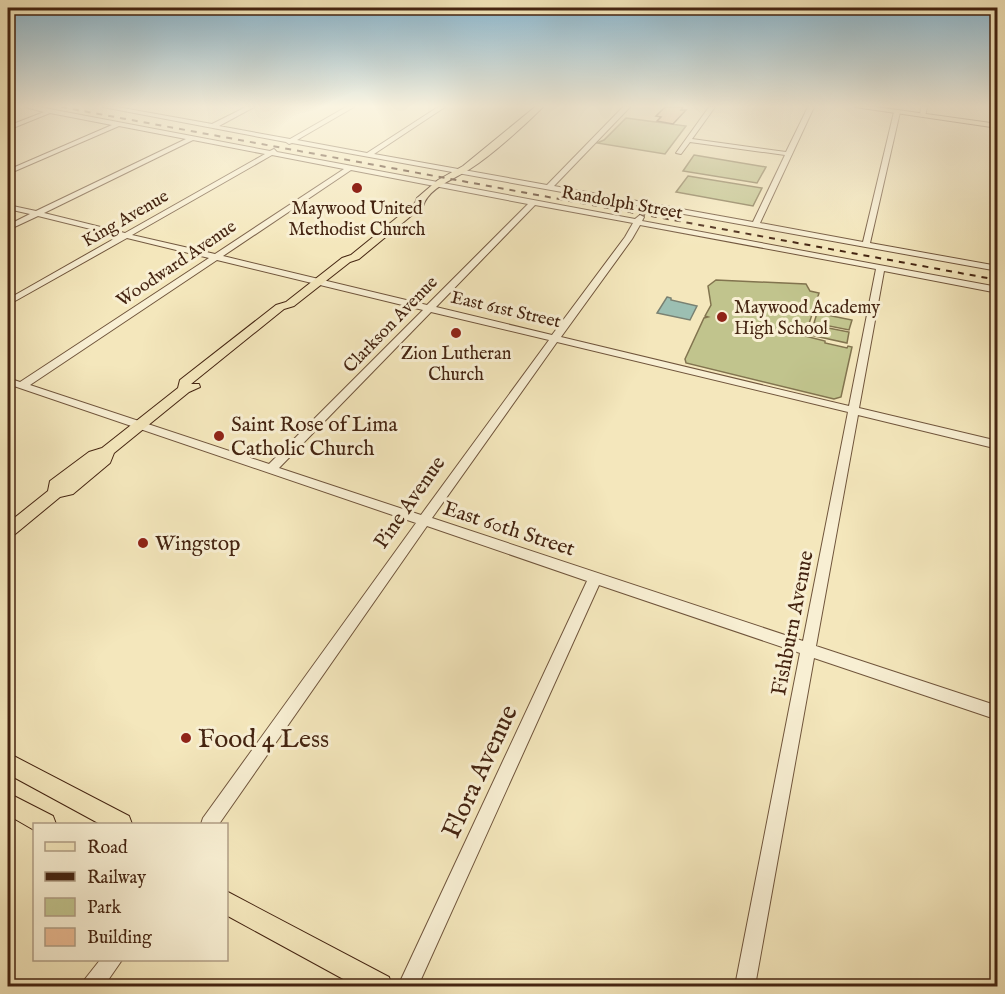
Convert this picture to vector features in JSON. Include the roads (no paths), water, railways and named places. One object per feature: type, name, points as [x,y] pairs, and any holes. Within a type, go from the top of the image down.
[{"type":"main road","points":[[455,171],[454,166],[470,153]]},
{"type":"main road","points":[[8,531],[55,493],[68,490],[105,459],[107,451],[185,389],[195,387],[290,309],[290,304],[346,260],[355,257],[420,204],[420,200],[455,171],[466,168],[484,153]]},
{"type":"main road","points":[[8,763],[117,823]]},
{"type":"main road","points":[[8,804],[41,823]]},
{"type":"main road","points":[[228,903],[380,987]]},
{"type":"street","points":[[8,172],[51,153]]},
{"type":"street","points":[[8,228],[161,153]]},
{"type":"street","name":"King Avenue","points":[[8,302],[270,153]]},
{"type":"street","name":"Randolph Street","points":[[273,153],[998,290]]},
{"type":"street","name":"Randolph Street","points":[[359,153],[998,269]]},
{"type":"street","points":[[548,188],[582,153]]},
{"type":"street","points":[[755,225],[788,154],[784,153]]},
{"type":"street","points":[[866,245],[887,153]]},
{"type":"street","name":"Woodward Avenue","points":[[21,386],[350,168]]},
{"type":"street","name":"Clarkson Avenue","points":[[271,469],[533,202]]},
{"type":"street","name":"Pine Avenue","points":[[210,823],[503,409],[557,338],[638,222],[644,205]]},
{"type":"street","name":"East 61st Street","points":[[8,207],[320,280],[998,445]]},
{"type":"street","name":"Fishburn Avenue","points":[[745,987],[880,268]]},
{"type":"street","name":"East 60th Street","points":[[8,381],[998,713]]},
{"type":"street","name":"Flora Avenue","points":[[408,987],[595,578]]},
{"type":"street","points":[[92,987],[111,961]]},
{"type":"railway","points":[[312,153],[998,280]]},
{"type":"place","name":"Maywood United Methodist Church","points":[[357,188]]},
{"type":"place","name":"Maywood Academy High School","points":[[722,317]]},
{"type":"place","name":"Zion Lutheran Church","points":[[456,333]]},
{"type":"place","name":"Saint Rose of Lima Catholic Church","points":[[219,436]]},
{"type":"place","name":"Wingstop","points":[[143,543]]},
{"type":"place","name":"Food 4 Less","points":[[186,738]]}]
